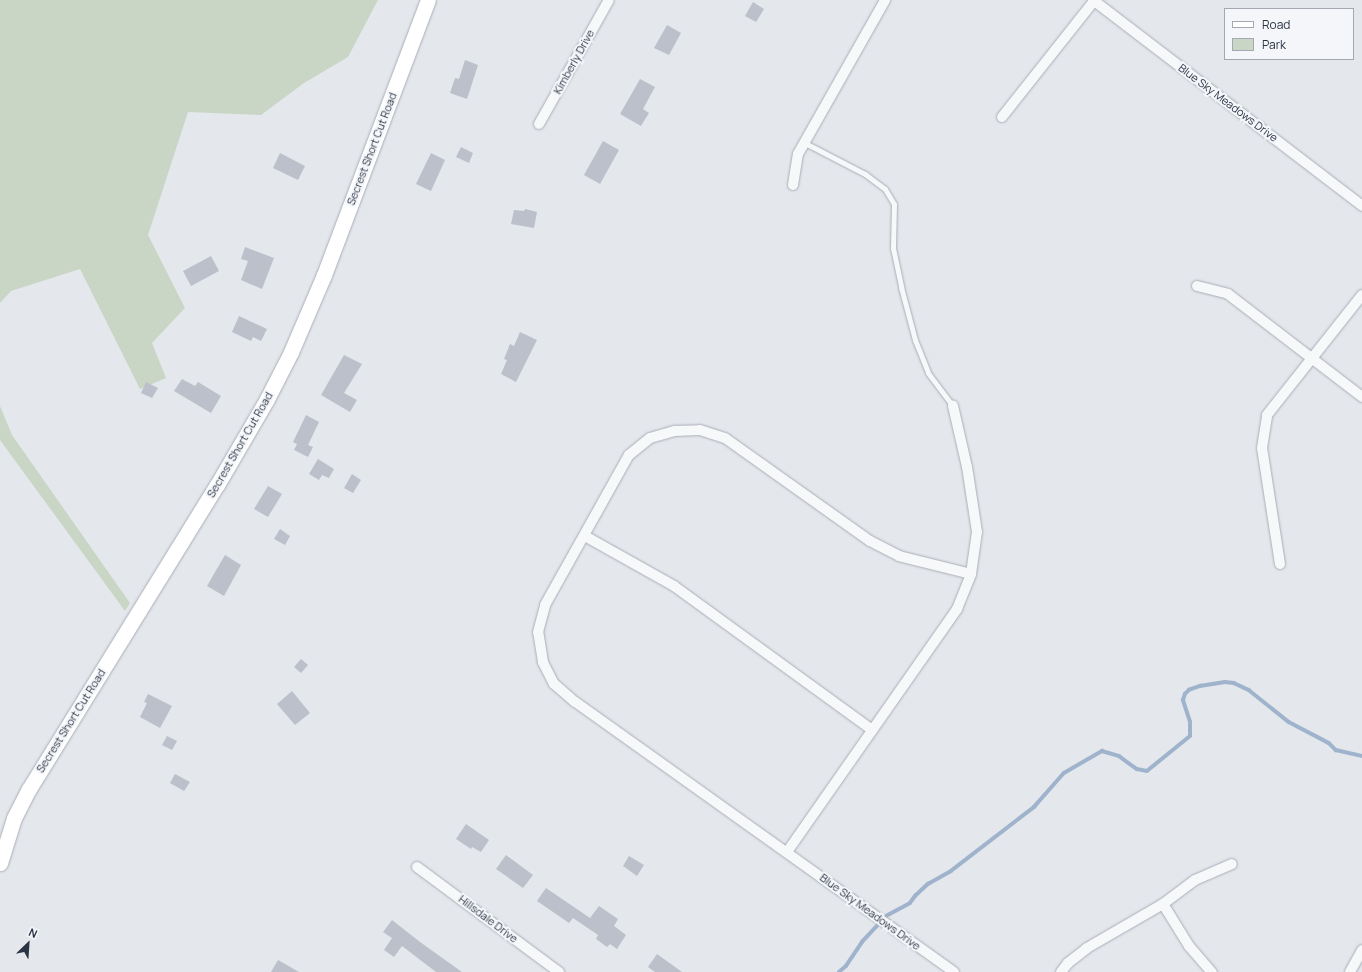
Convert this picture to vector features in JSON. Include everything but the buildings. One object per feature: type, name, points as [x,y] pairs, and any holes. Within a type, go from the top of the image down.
[{"type":"main road","name":"Secrest Short Cut Road","points":[[0,863],[14,818],[29,789],[217,485],[267,399],[291,352],[324,274],[428,0]]},
{"type":"street","name":"Kimberly Drive","points":[[539,124],[608,0]]},
{"type":"street","points":[[793,185],[798,154],[885,0]]},
{"type":"street","points":[[1002,117],[1094,0]]},
{"type":"street","name":"Blue Sky Meadows Drive","points":[[1094,0],[1362,206]]},
{"type":"street","points":[[1197,286],[1228,294],[1362,396]]},
{"type":"street","points":[[1280,564],[1262,448],[1268,416],[1362,295]]},
{"type":"street","points":[[787,852],[957,610],[971,574],[977,532],[967,467],[953,406]]},
{"type":"street","name":"Blue Sky Meadows Drive","points":[[954,972],[575,702],[554,684],[543,662],[538,632],[545,605],[629,456],[650,438],[675,431],[700,430],[725,438],[870,541],[899,556],[971,574]]},
{"type":"street","points":[[585,536],[674,586],[872,730]]},
{"type":"street","points":[[1061,972],[1068,963],[1087,948],[1163,904],[1195,880],[1232,864]]},
{"type":"street","name":"Hillsdale Drive","points":[[417,867],[559,972]]},
{"type":"street","points":[[1163,904],[1189,946],[1212,972]]},
{"type":"street","points":[[1350,972],[1362,950]]},
{"type":"lane","points":[[805,143],[865,174],[886,189],[894,204],[894,254],[915,340],[928,373],[953,406]]},
{"type":"green space","points":[[0,0],[378,0],[348,57],[304,83],[261,115],[188,112],[148,235],[185,308],[152,343],[166,378],[140,389],[80,269],[11,291],[0,303]]},
{"type":"green space","points":[[0,406],[12,435],[130,603],[125,611],[0,440]]},
{"type":"waterway","points":[[886,916],[910,903],[928,884],[951,871],[1034,807],[1064,773],[1102,751],[1119,756],[1137,769],[1147,771],[1190,736],[1190,722],[1183,700],[1185,694],[1189,690],[1200,686],[1225,682],[1234,683],[1249,690],[1289,722],[1329,743],[1336,750],[1362,756]]},
{"type":"waterway","points":[[839,972],[846,966],[862,942],[877,926]]}]
